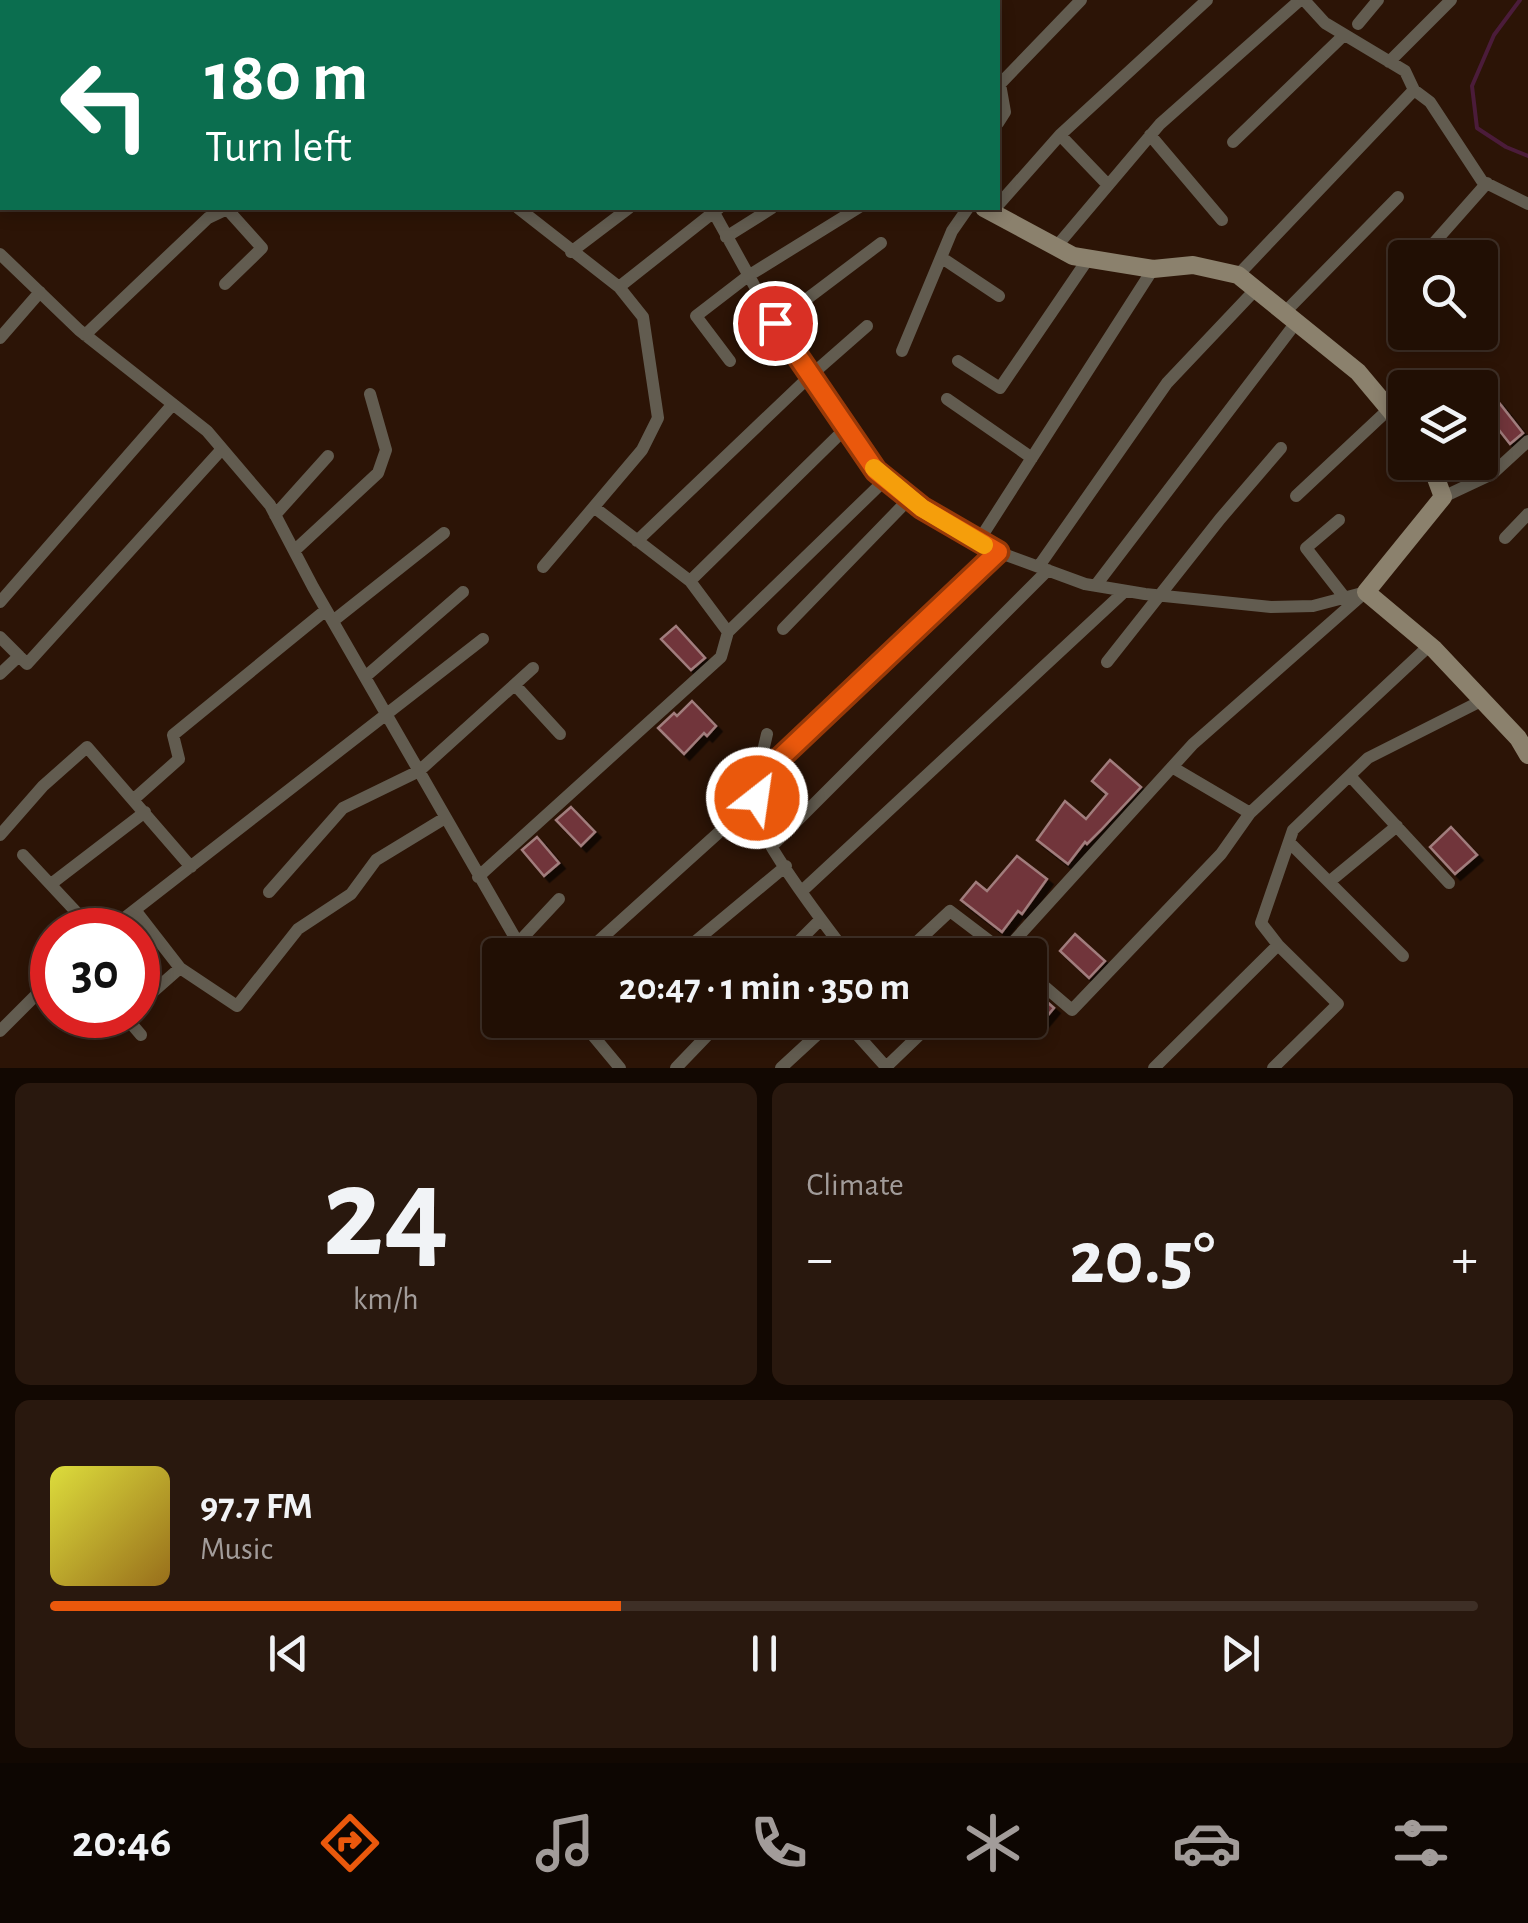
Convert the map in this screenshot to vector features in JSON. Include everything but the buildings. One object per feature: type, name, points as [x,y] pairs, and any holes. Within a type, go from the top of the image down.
[{"type":"street","points":[[1000,80],[1081,0]]},
{"type":"street","points":[[1000,200],[1060,136],[1206,0]]},
{"type":"street","points":[[1056,247],[1150,135],[1302,0],[1325,23],[1405,71],[1414,90],[1430,102],[1482,181],[1528,204]]},
{"type":"street","points":[[1358,24],[1378,0]]},
{"type":"street","points":[[1389,62],[1451,0]]},
{"type":"street","points":[[1232,142],[1344,35]]},
{"type":"street","points":[[1000,86],[1005,112],[1000,120]]},
{"type":"street","points":[[1238,274],[1414,90]]},
{"type":"street","points":[[1150,135],[1222,220]]},
{"type":"street","points":[[1060,136],[1107,184]]},
{"type":"street","points":[[1436,240],[1486,183]]},
{"type":"street","points":[[1096,586],[1292,315],[1398,197]]},
{"type":"street","points":[[85,335],[208,218],[224,210]]},
{"type":"street","points":[[225,284],[262,248],[230,210]]},
{"type":"street","points":[[520,210],[619,287],[643,317],[658,418],[642,450],[544,567]]},
{"type":"street","points":[[571,252],[625,210]]},
{"type":"street","points":[[619,287],[715,210]]},
{"type":"street","points":[[716,210],[726,237],[775,323],[876,471],[978,542],[1096,586],[1158,596],[1270,607],[1314,606],[1366,592]]},
{"type":"street","points":[[726,237],[769,210]]},
{"type":"street","points":[[730,360],[696,316],[748,276],[855,210]]},
{"type":"street","points":[[902,351],[952,230],[967,210]]},
{"type":"street","points":[[995,210],[1073,256],[1154,270],[1193,265],[1238,274],[1358,372],[1388,407]]},
{"type":"street","points":[[775,323],[880,244]]},
{"type":"street","points":[[1,256],[85,335],[207,431],[275,514],[514,938]]},
{"type":"street","points":[[942,258],[999,296]]},
{"type":"street","points":[[958,361],[1000,388],[1088,258]]},
{"type":"street","points":[[978,542],[1154,270]]},
{"type":"street","points":[[772,846],[1043,568],[1168,383],[1257,288]]},
{"type":"street","points":[[0,338],[40,292]]},
{"type":"street","points":[[637,540],[867,326]]},
{"type":"street","points":[[294,552],[378,473],[386,450],[370,394]]},
{"type":"street","points":[[947,399],[1032,458]]},
{"type":"street","points":[[0,602],[173,404]]},
{"type":"street","points":[[1296,496],[1388,411]]},
{"type":"street","points":[[690,581],[846,428]]},
{"type":"street","points":[[1018,938],[1193,744],[1366,592],[1444,496],[1492,474],[1528,441]]},
{"type":"street","points":[[1108,662],[1281,448]]},
{"type":"street","points":[[0,637],[27,664],[222,449]]},
{"type":"street","points":[[275,514],[328,456]]},
{"type":"street","points":[[478,877],[720,657],[728,632],[886,479]]},
{"type":"street","points":[[1437,480],[1444,496]]},
{"type":"street","points":[[783,629],[910,498]]},
{"type":"street","points":[[595,508],[690,581],[728,632]]},
{"type":"street","points":[[1505,538],[1528,514]]},
{"type":"street","points":[[1339,520],[1306,548],[1344,598]]},
{"type":"street","points":[[134,799],[180,759],[173,735],[444,533]]},
{"type":"street","points":[[759,778],[998,552]]},
{"type":"street","points":[[802,891],[1125,591]]},
{"type":"street","points":[[365,677],[463,592]]},
{"type":"street","points":[[1366,592],[1430,645],[1518,738],[1528,754]]},
{"type":"street","points":[[138,908],[484,639]]},
{"type":"street","points":[[1047,989],[1072,1010],[1221,854],[1250,813],[1430,645]]},
{"type":"street","points":[[0,674],[19,656]]},
{"type":"street","points":[[268,892],[343,808],[419,771],[533,668]]},
{"type":"street","points":[[515,685],[560,734]]},
{"type":"street","points":[[1274,1068],[1338,1004],[1261,923],[1293,830],[1368,758],[1483,700]]},
{"type":"street","points":[[766,734],[755,812],[772,846],[834,938]]},
{"type":"street","points":[[2,830],[87,747],[191,867]]},
{"type":"street","points":[[1172,767],[1250,813]]},
{"type":"street","points":[[1350,776],[1449,883]]},
{"type":"street","points":[[602,938],[757,798]]},
{"type":"street","points":[[51,884],[145,812]]},
{"type":"street","points":[[160,942],[180,968],[237,1006],[298,929],[351,894],[376,860],[445,818]]},
{"type":"street","points":[[1330,882],[1397,826]]},
{"type":"street","points":[[1289,842],[1404,956]]},
{"type":"street","points":[[23,855],[73,908]]},
{"type":"street","points":[[699,938],[786,866]]},
{"type":"street","points":[[530,938],[560,899]]},
{"type":"street","points":[[921,938],[950,911],[984,938]]},
{"type":"street","points":[[802,938],[820,920]]},
{"type":"street","points":[[1154,1068],[1278,945]]},
{"type":"street","points":[[160,986],[180,968]]},
{"type":"street","points":[[0,1030],[30,1000]]},
{"type":"street","points":[[595,1038],[620,1068]]},
{"type":"street","points":[[676,1068],[705,1038]]},
{"type":"street","points":[[781,1068],[814,1038]]},
{"type":"street","points":[[860,1038],[887,1068],[916,1038]]},
{"type":"waterway","points":[[1520,0],[1494,35],[1472,86],[1477,128],[1528,156]]},
{"type":"slow traffic","points":[[874,468],[922,508],[984,545]]},
{"type":"route","points":[[757,798],[759,778],[998,552],[922,508],[876,471],[775,323]]}]
